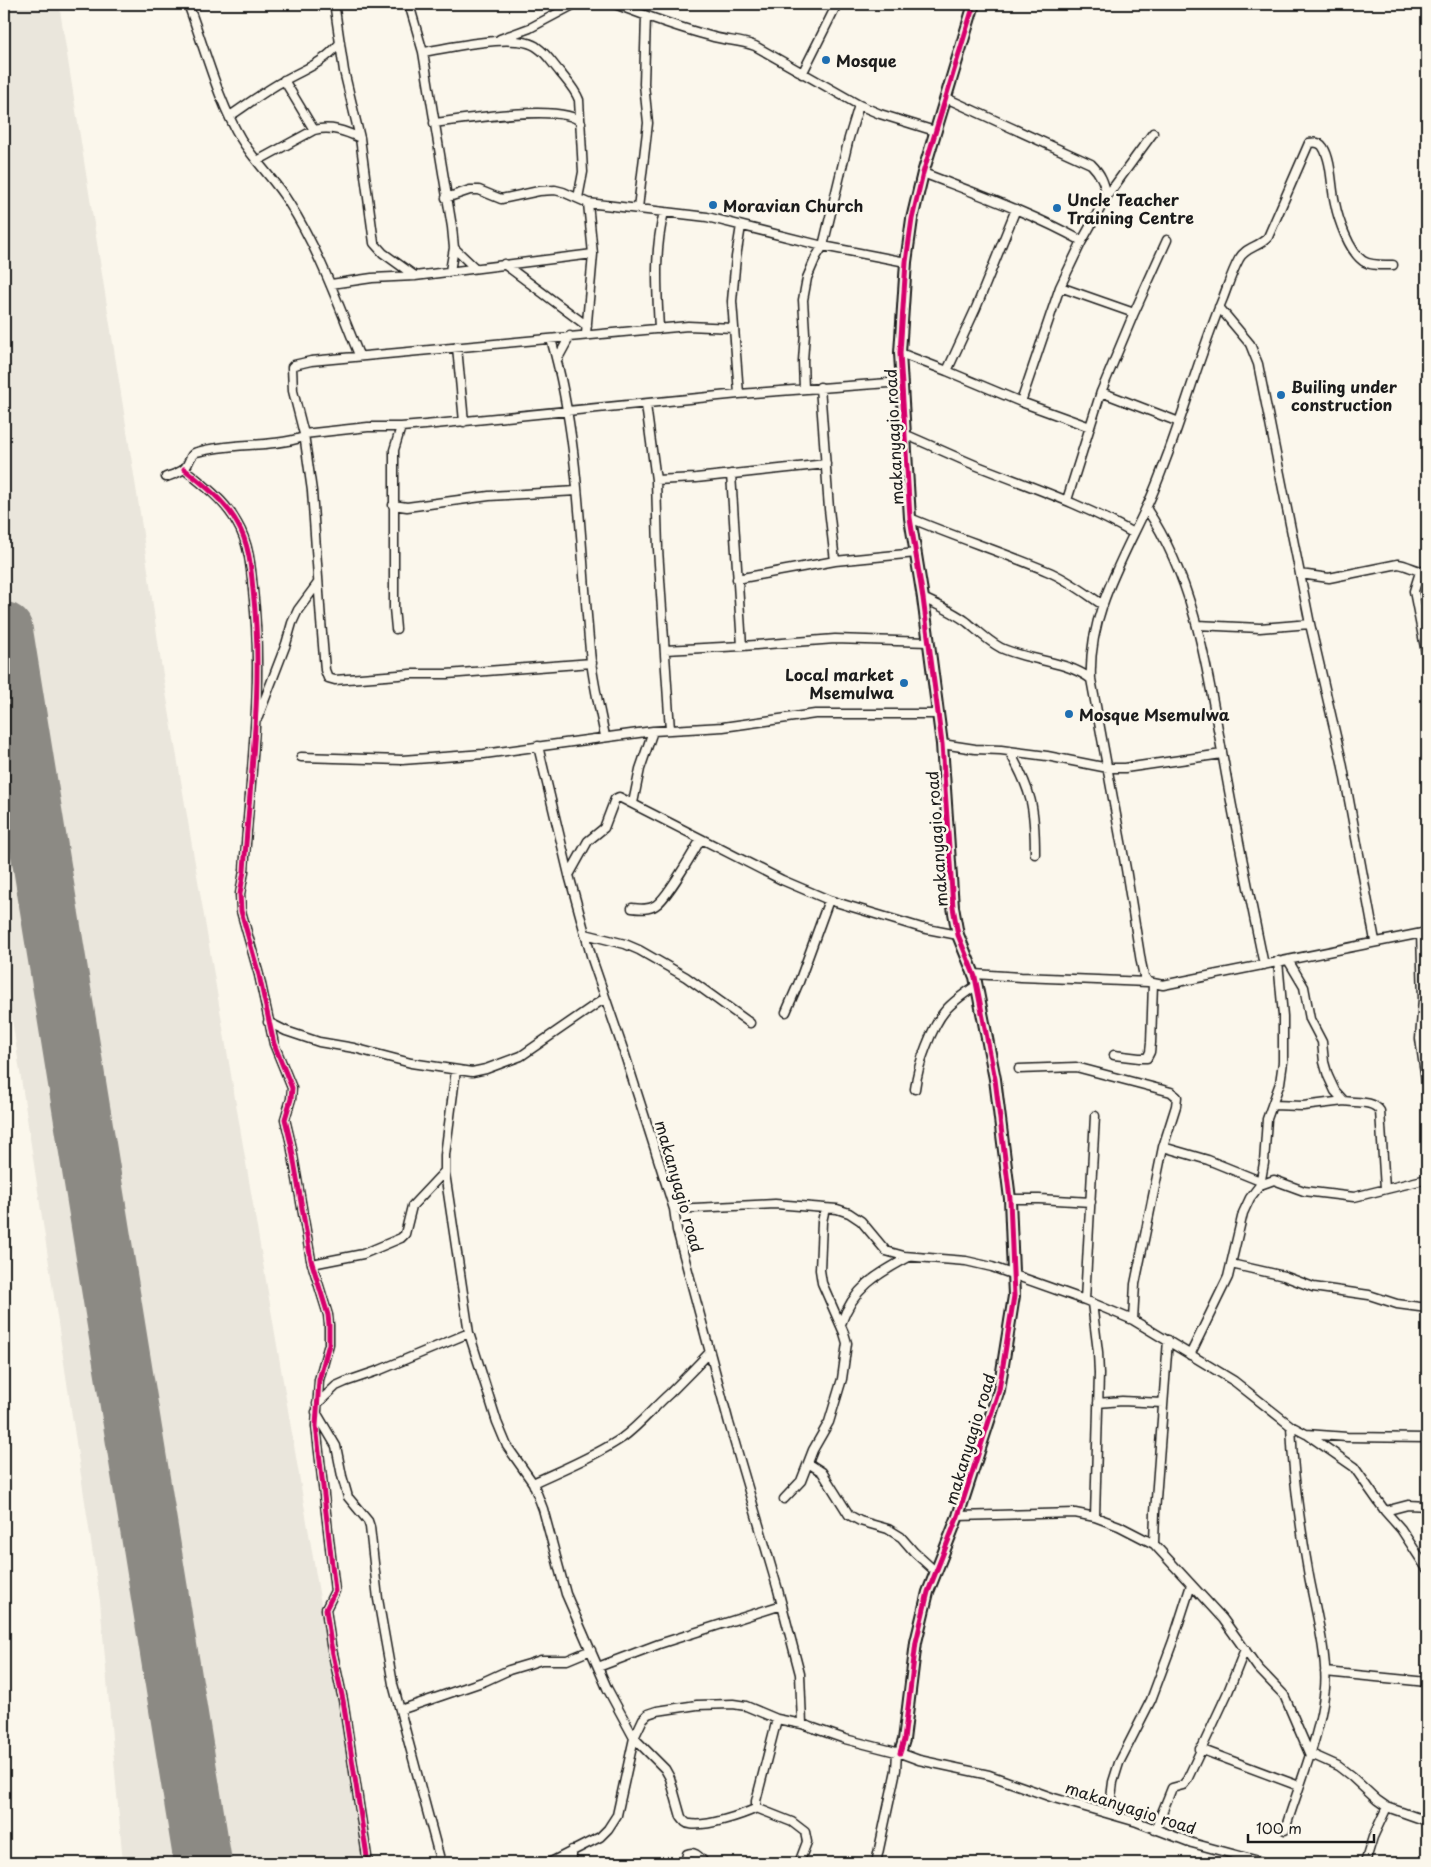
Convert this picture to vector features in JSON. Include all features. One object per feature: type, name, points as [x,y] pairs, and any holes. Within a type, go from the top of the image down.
[{"type":"street","points":[[188,4],[213,73],[241,139],[289,203],[331,284],[359,355]]},
{"type":"street","points":[[409,4],[424,52],[454,248],[450,271]]},
{"type":"street","points":[[424,52],[496,41],[530,28],[575,4]]},
{"type":"street","points":[[614,4],[715,38],[743,41],[859,105],[880,114],[935,131]]},
{"type":"street","points":[[802,74],[837,4]]},
{"type":"street","name":"makanyagio road","points":[[899,1752],[916,1642],[928,1592],[958,1516],[999,1390],[1011,1326],[1014,1296],[1010,1200],[995,1079],[977,985],[958,935],[953,906],[942,744],[923,598],[910,518],[900,353],[906,262],[912,219],[922,173],[974,4]]},
{"type":"street","points":[[335,9],[344,71],[360,138],[374,243],[382,253],[414,276]]},
{"type":"street","points":[[638,208],[648,123],[644,84],[646,16]]},
{"type":"street","points":[[496,41],[530,44],[538,47],[577,96],[581,123],[583,172],[578,198]]},
{"type":"street","points":[[230,116],[284,80],[318,64],[329,56],[340,43]]},
{"type":"street","points":[[284,80],[314,130]]},
{"type":"street","points":[[946,98],[1091,164],[1104,180],[1107,196]]},
{"type":"street","points":[[804,389],[803,361],[806,333],[803,300],[807,278],[823,246],[849,138],[859,105]]},
{"type":"street","points":[[434,123],[484,116],[541,112],[574,117],[581,123]]},
{"type":"street","points":[[256,161],[314,130],[323,128],[336,129],[360,138]]},
{"type":"street","points":[[1021,402],[1060,287],[1082,241],[1107,196],[1153,133]]},
{"type":"street","points":[[1114,1055],[1147,1058],[1151,1043],[1150,983],[1144,976],[1091,678],[1091,651],[1096,628],[1115,571],[1146,508],[1179,422],[1219,307],[1239,259],[1247,250],[1260,244],[1268,237],[1307,146],[1313,142],[1322,145],[1324,148],[1335,204],[1353,251],[1364,261],[1374,265],[1393,265]]},
{"type":"street","points":[[922,173],[1016,209],[1053,225],[1082,241]]},
{"type":"street","points":[[446,198],[474,190],[501,199],[548,190],[563,192],[588,203],[707,217],[823,246],[906,262]]},
{"type":"street","points":[[586,334],[593,254],[588,203]]},
{"type":"street","points":[[589,221],[601,205]]},
{"type":"street","points":[[947,371],[976,308],[1016,209]]},
{"type":"street","points":[[659,329],[656,267],[664,212]]},
{"type":"street","points":[[739,394],[733,328],[733,280],[741,226]]},
{"type":"street","points":[[1067,500],[1101,392],[1134,313],[1168,240]]},
{"type":"street","points":[[454,248],[474,268]]},
{"type":"street","points":[[331,284],[593,254]]},
{"type":"street","points":[[504,264],[587,326]]},
{"type":"street","points":[[1060,287],[1134,313]]},
{"type":"street","points":[[1219,307],[1250,344],[1258,364],[1310,624],[1345,781],[1375,941]]},
{"type":"street","points":[[592,663],[447,674],[411,674],[334,680],[328,678],[325,670],[313,498],[304,436],[291,372],[294,365],[359,355],[688,326],[733,328]]},
{"type":"street","points":[[557,360],[570,336]]},
{"type":"street","points":[[551,339],[567,410],[592,663],[605,736]]},
{"type":"street","points":[[456,347],[464,422]]},
{"type":"street","points":[[900,353],[1021,402],[1090,427]]},
{"type":"street","points":[[166,477],[184,469],[191,455],[196,452],[218,448],[279,444],[304,436],[368,427],[401,427],[464,422],[567,410],[646,405],[739,394],[902,382]]},
{"type":"street","points":[[820,387],[829,509],[835,561]]},
{"type":"street","points":[[1101,392],[1179,422]]},
{"type":"street","points":[[646,405],[656,480],[658,549],[670,730]]},
{"type":"street","points":[[396,629],[394,608],[394,446],[401,427]]},
{"type":"street","points":[[904,434],[974,464],[1067,500],[1133,533]]},
{"type":"street","points":[[656,480],[696,478],[826,464]]},
{"type":"street","points":[[184,469],[224,506],[237,523],[246,543],[251,570],[257,619],[255,724],[240,902],[274,1044],[292,1088],[292,1099],[285,1119],[312,1264],[328,1315],[329,1344],[319,1380],[316,1408],[316,1426],[334,1582],[334,1591],[326,1609],[331,1645],[343,1700],[368,1863]]},
{"type":"street","points":[[731,474],[742,646]]},
{"type":"street","points":[[394,505],[407,507],[489,496],[576,491]]},
{"type":"street","points":[[1146,508],[1170,547],[1186,587],[1198,625],[1264,965]]},
{"type":"street","points":[[910,518],[1047,571],[1073,584],[1103,605]]},
{"type":"street","points":[[737,578],[835,561],[916,553]]},
{"type":"street","points":[[1300,574],[1329,578],[1398,564],[1405,564],[1424,572],[1414,591],[1427,658]]},
{"type":"street","points":[[255,724],[286,644],[292,623],[298,610],[318,583]]},
{"type":"street","points":[[923,598],[952,612],[1000,647],[1041,661],[1072,668],[1091,678]]},
{"type":"street","points":[[1198,625],[1260,628],[1310,624]]},
{"type":"street","points":[[665,650],[835,639],[928,642]]},
{"type":"street","points":[[301,758],[402,760],[484,754],[605,736],[724,727],[815,714],[938,714]]},
{"type":"street","points":[[633,803],[640,769],[653,731]]},
{"type":"street","points":[[942,744],[975,750],[1009,751],[1048,756],[1108,768],[1125,768],[1222,754]]},
{"type":"street","name":"makanyagio road","points":[[538,746],[585,934],[674,1209],[677,1230],[710,1352],[782,1605],[800,1674],[802,1724]]},
{"type":"street","points":[[1009,751],[1019,768],[1032,802],[1035,854]]},
{"type":"street","points":[[569,875],[588,841],[604,828],[615,799],[618,797],[782,880],[829,900],[922,928],[958,935]]},
{"type":"street","points":[[632,908],[646,909],[660,901],[701,839]]},
{"type":"street","points":[[786,1012],[829,900]]},
{"type":"street","points":[[974,974],[1163,985],[1424,932],[1423,999],[1427,1088]]},
{"type":"street","points":[[585,934],[625,944],[640,950],[686,977],[750,1023]]},
{"type":"street","points":[[1288,960],[1304,987],[1310,1019],[1322,1042],[1324,1062],[1328,1076],[1335,1091],[1344,1101]]},
{"type":"street","points":[[1190,1355],[1209,1313],[1222,1290],[1231,1264],[1243,1213],[1260,1183],[1264,1163],[1265,1130],[1280,1083],[1283,1062],[1283,1016],[1278,962]]},
{"type":"street","points":[[915,1089],[917,1070],[935,1023],[957,999],[977,985]]},
{"type":"street","points":[[268,1022],[286,1031],[319,1042],[354,1048],[411,1063],[472,1072],[521,1056],[605,998]]},
{"type":"street","points":[[1019,1069],[1076,1067],[1171,1092],[1176,1096],[1177,1101],[1163,1147],[1135,1284],[1133,1320]]},
{"type":"street","points":[[456,1070],[445,1156],[445,1171],[469,1333],[497,1422],[507,1446],[533,1483],[543,1509],[566,1594],[607,1688],[634,1738],[665,1769],[670,1778],[681,1817],[685,1822],[691,1825],[705,1823],[739,1816],[757,1808],[792,1822],[805,1832],[807,1842],[799,1863]]},
{"type":"street","points":[[1272,1105],[1303,1106],[1344,1101],[1365,1102],[1375,1106],[1380,1110],[1385,1189]]},
{"type":"street","points":[[1095,1116],[1088,1301],[1098,1352],[1095,1517]]},
{"type":"street","points":[[1163,1147],[1208,1160],[1260,1183],[1274,1180],[1304,1191],[1354,1197],[1427,1180]]},
{"type":"street","points":[[312,1264],[363,1254],[401,1238],[405,1234],[412,1206],[445,1171]]},
{"type":"street","points":[[1010,1200],[1039,1199],[1091,1202]]},
{"type":"street","points":[[674,1209],[775,1204],[843,1211],[861,1221],[886,1251],[909,1256],[966,1261],[1014,1274],[1133,1320],[1234,1381],[1291,1426],[1354,1467],[1385,1511],[1401,1529],[1427,1569]]},
{"type":"street","points":[[784,1499],[801,1481],[813,1450],[828,1422],[842,1379],[847,1342],[822,1282],[820,1270],[822,1222],[825,1208]]},
{"type":"street","points":[[840,1324],[853,1297],[882,1272],[909,1256]]},
{"type":"street","points":[[1231,1264],[1284,1276],[1312,1286],[1369,1295],[1397,1304],[1427,1308]]},
{"type":"street","points":[[316,1408],[336,1386],[469,1333]]},
{"type":"street","points":[[1154,1544],[1168,1340]]},
{"type":"street","points":[[533,1483],[590,1457],[632,1430],[710,1352]]},
{"type":"street","points":[[1098,1403],[1122,1401],[1163,1402]]},
{"type":"street","points":[[316,1408],[336,1446],[348,1496],[368,1521],[370,1527],[378,1599],[394,1684],[441,1863]]},
{"type":"street","points":[[1285,1830],[1310,1753],[1325,1688],[1325,1672],[1294,1485],[1291,1426]]},
{"type":"street","points":[[1306,1434],[1427,1438]]},
{"type":"street","points":[[808,1463],[822,1472],[827,1478],[849,1515],[860,1521],[888,1529],[901,1537],[936,1572]]},
{"type":"street","points":[[1385,1511],[1408,1505],[1427,1506]]},
{"type":"street","points":[[958,1516],[1076,1513],[1095,1517],[1119,1526],[1154,1544],[1223,1619],[1262,1673],[1284,1695],[1310,1753],[1338,1766],[1387,1807],[1427,1821]]},
{"type":"street","points":[[1109,1813],[1113,1782],[1119,1763],[1151,1700],[1191,1585]]},
{"type":"street","points":[[598,1667],[658,1644],[782,1605]]},
{"type":"street","points":[[400,1710],[541,1660],[567,1660],[591,1650]]},
{"type":"street","points":[[1155,1830],[1168,1794],[1173,1787],[1185,1784],[1228,1692],[1245,1650]]},
{"type":"street","points":[[1325,1672],[1427,1682]]},
{"type":"street","name":"makanyagio road","points":[[549,1863],[600,1837],[608,1829],[617,1815],[634,1738],[643,1719],[648,1714],[657,1711],[697,1704],[746,1706],[777,1720],[802,1724],[845,1739],[899,1752],[919,1760],[989,1775],[1054,1798],[1109,1813],[1220,1851],[1264,1863]]},
{"type":"street","points":[[757,1808],[756,1801],[777,1720]]},
{"type":"street","points":[[1200,1749],[1299,1786]]},
{"type":"street","points":[[876,1863],[899,1752]]},
{"type":"street","points":[[1365,1863],[1373,1836],[1387,1807]]},
{"type":"street","points":[[572,1850],[572,1863]]},
{"type":"street","points":[[685,1863],[687,1854],[692,1852],[705,1863]]},
{"type":"shaded area","points":[[4,4],[59,4],[140,513],[161,663],[365,1863],[123,1863],[100,1601],[4,966]]},
{"type":"runway","points":[[4,631],[203,1863]]},
{"type":"cycle path","points":[[900,1753],[904,1740],[916,1642],[928,1592],[958,1516],[999,1390],[1014,1296],[1010,1199],[995,1079],[975,977],[958,935],[953,907],[942,744],[923,598],[910,518],[900,353],[906,262],[912,219],[923,173],[974,4]]},
{"type":"cycle path","points":[[184,469],[214,494],[232,515],[247,547],[250,564],[256,625],[257,695],[244,871],[240,894],[241,911],[259,975],[274,1044],[292,1088],[285,1119],[311,1260],[328,1315],[329,1344],[319,1380],[316,1426],[335,1591],[326,1609],[331,1645],[343,1700],[368,1863]]},
{"type":"place","name":"Mosque","points":[[826,60]]},
{"type":"place","name":"Moravian Church","points":[[713,205]]},
{"type":"place","name":"Uncle Teacher Training Centre","points":[[1057,208]]},
{"type":"place","name":"Builing under construction","points":[[1281,395]]},
{"type":"place","name":"Local market Msemulwa","points":[[904,683]]},
{"type":"place","name":"Mosque Msemulwa","points":[[1069,714]]}]
